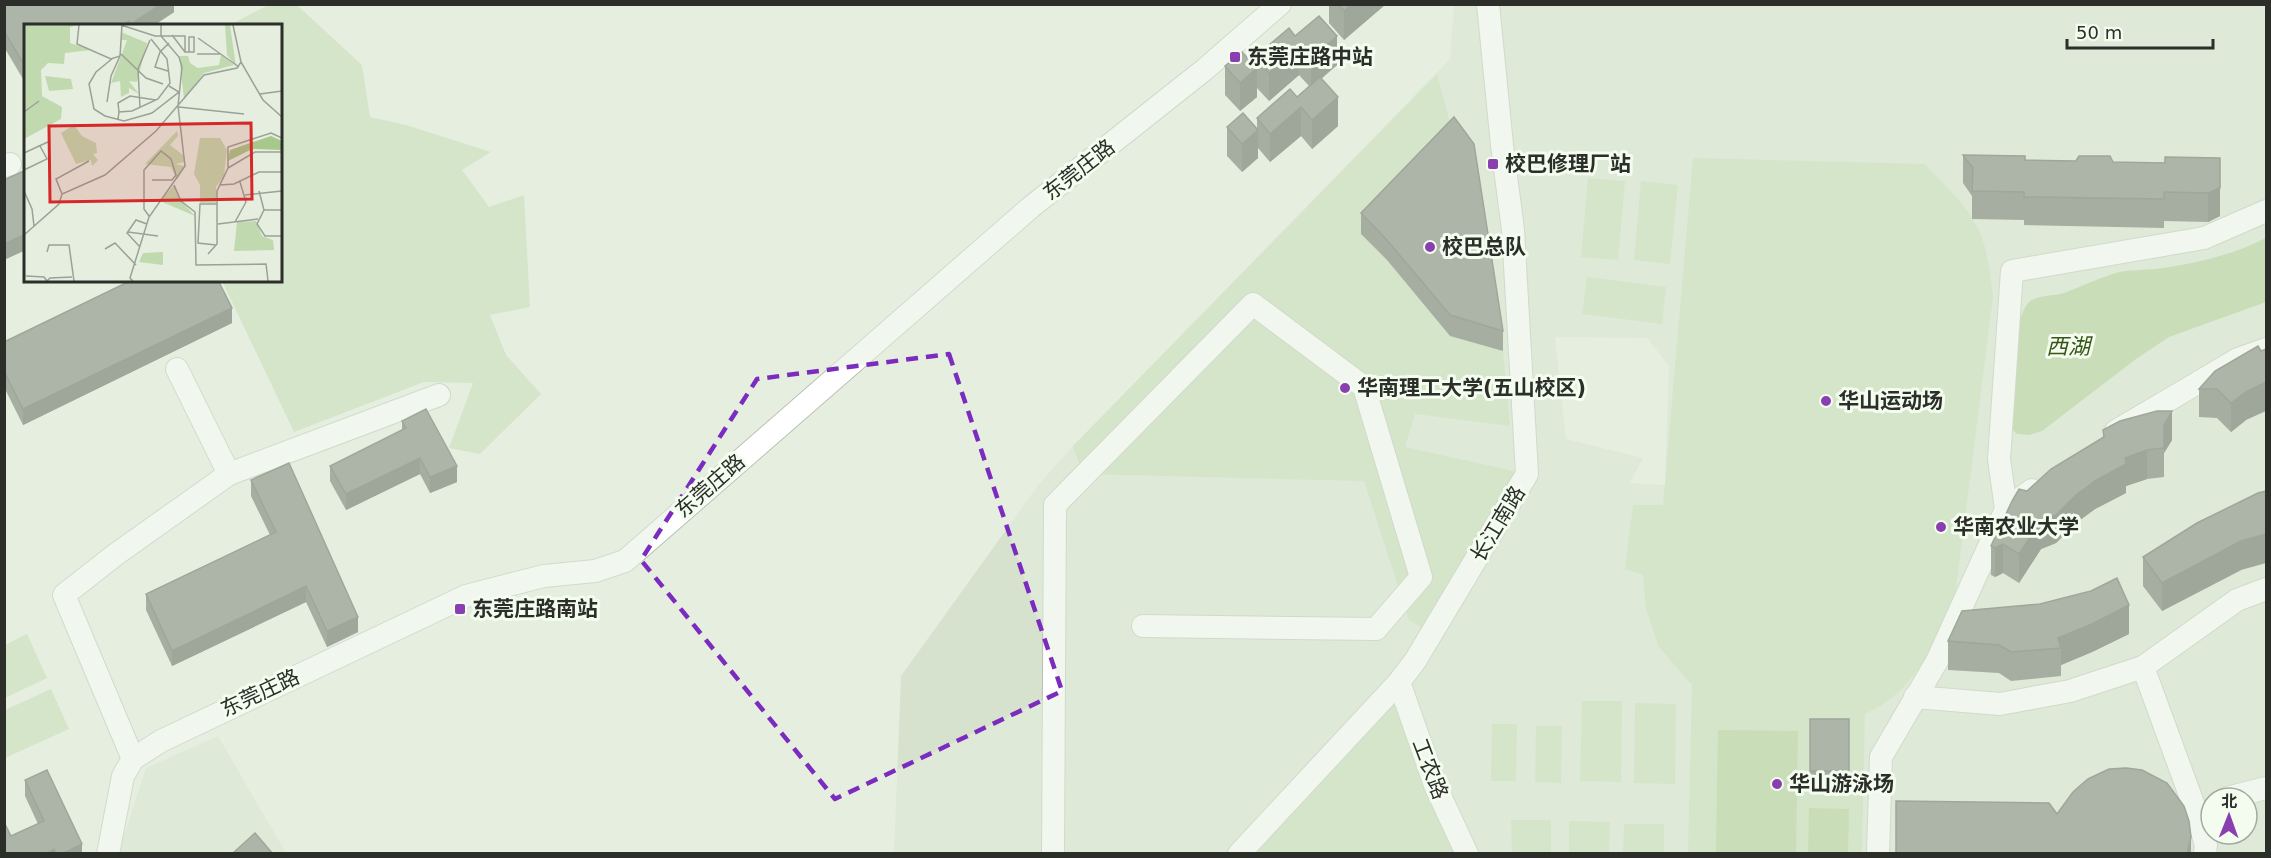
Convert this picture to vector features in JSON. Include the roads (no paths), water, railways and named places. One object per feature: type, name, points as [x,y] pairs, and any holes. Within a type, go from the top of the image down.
[{"type":"street","name":"东莞庄路","points":[[133,759],[161,741],[206,718],[466,596],[524,580],[595,571],[625,561],[1031,207],[1204,70],[1280,4]]},
{"type":"street","name":"长江南路","points":[[1239,854],[1415,661],[1527,474],[1513,230],[1488,4]]},
{"type":"street","points":[[2006,509],[1999,459],[2012,271],[2204,238],[2266,211]]},
{"type":"street","points":[[1053,854],[1055,505],[1253,304],[1364,387],[1421,577],[1376,628],[1143,626]]},
{"type":"street","points":[[2100,442],[2128,422],[2238,359],[2266,349]]},
{"type":"street","points":[[177,369],[229,474]]},
{"type":"street","points":[[108,854],[123,776],[133,759],[64,595],[115,555],[229,474],[439,395]]},
{"type":"street","points":[[1878,854],[1881,757],[1936,661],[2006,509],[2053,476]]},
{"type":"street","points":[[1915,697],[2000,704],[2070,691],[2143,667],[2237,600],[2266,589]]},
{"type":"street","points":[[2143,667],[2199,797]]},
{"type":"street","name":"工农路","points":[[1398,682],[1435,785],[1467,854]]},
{"type":"water","name":"西湖","points":[[2266,238],[2266,302],[2169,337],[2136,359],[2042,431],[2030,435],[2017,434],[2013,430],[2010,419],[2016,343],[2022,315],[2029,302],[2033,299],[2064,293],[2120,272],[2170,267],[2213,258]]},
{"type":"water","points":[[1718,730],[1798,731],[1796,853],[1716,853]]},
{"type":"water","points":[[1809,808],[1849,809],[1848,853],[1808,853]]},
{"type":"place","name":"东莞庄路中站","points":[[1235,57]]},
{"type":"place","name":"校巴修理厂站","points":[[1493,164]]},
{"type":"place","name":"校巴总队","points":[[1430,247]]},
{"type":"place","name":"华南理工大学(五山校区)","points":[[1345,388]]},
{"type":"place","name":"华山运动场","points":[[1826,401]]},
{"type":"place","name":"华南农业大学","points":[[1941,527]]},
{"type":"place","name":"东莞庄路南站","points":[[460,609]]},
{"type":"place","name":"华山游泳场","points":[[1777,784]]}]
